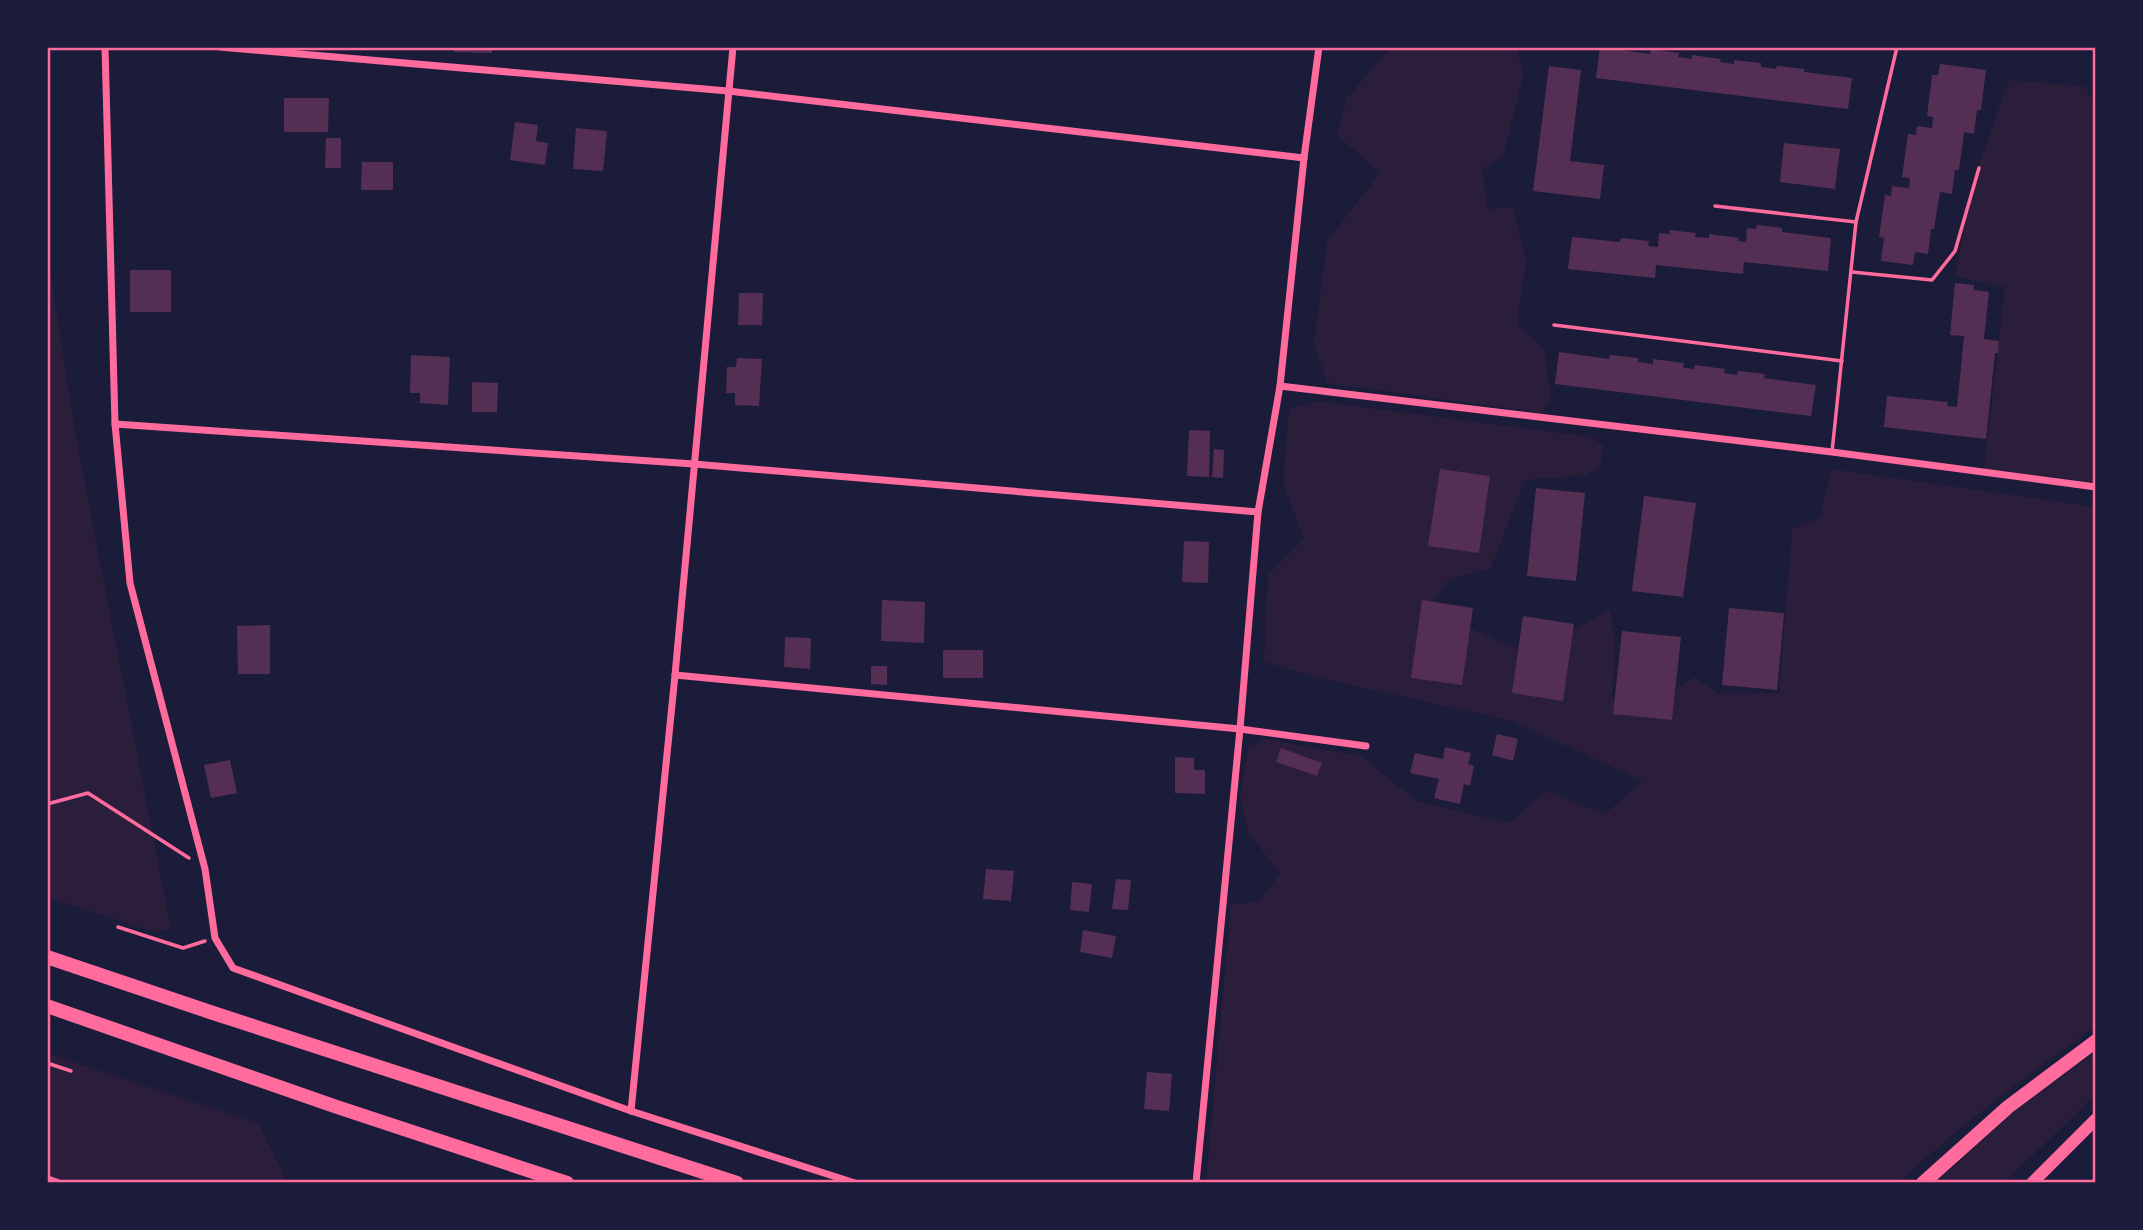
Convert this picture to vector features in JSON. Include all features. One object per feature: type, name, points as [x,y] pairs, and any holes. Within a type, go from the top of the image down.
[{"type":"highway","points":[[47,957],[737,1183]]},
{"type":"highway","points":[[47,1006],[337,1107],[567,1183]]},
{"type":"highway","points":[[1923,1183],[2008,1107],[2096,1041]]},
{"type":"main road","points":[[2032,1183],[2096,1119]]},
{"type":"street","points":[[105,47],[115,424],[130,583],[205,869],[215,938],[233,968],[631,1111],[855,1183]]},
{"type":"street","points":[[220,47],[728,91],[1304,158]]},
{"type":"street","points":[[631,1111],[675,675],[733,47]]},
{"type":"street","points":[[1196,1183],[1258,512],[1280,386],[1304,158],[1319,47]]},
{"type":"street","points":[[1280,386],[1832,452],[2096,487]]},
{"type":"street","points":[[115,424],[694,464],[1258,512]]},
{"type":"street","points":[[675,675],[1240,729],[1366,746]]},
{"type":"lane","points":[[1832,452],[1856,222],[1897,47]]},
{"type":"lane","points":[[1851,271],[1932,280],[1955,251],[1979,167]]},
{"type":"lane","points":[[1715,206],[1856,222]]},
{"type":"lane","points":[[1554,325],[1842,361]]},
{"type":"path","points":[[47,804],[88,793],[205,869]]},
{"type":"path","points":[[118,927],[183,948],[215,938]]},
{"type":"path","points":[[47,1063],[71,1071]]},
{"type":"path","points":[[47,1177],[64,1183]]},
{"type":"shaded area","points":[[1391,47],[1516,47],[1524,73],[1503,157],[1482,169],[1488,209],[1513,207],[1526,262],[1517,324],[1544,349],[1551,400],[1541,413],[1327,383],[1314,344],[1327,241],[1380,173],[1337,135],[1347,98]]},
{"type":"shaded area","points":[[2009,80],[2084,86],[2096,104],[2096,483],[1984,469],[2005,287],[1955,277],[1972,184]]},
{"type":"shaded area","points":[[47,249],[75,432],[171,929],[154,932],[47,897]]},
{"type":"shaded area","points":[[1317,401],[1591,437],[1603,445],[1600,467],[1587,475],[1525,480],[1491,568],[1449,580],[1420,619],[1472,629],[1553,665],[1565,635],[1610,610],[1615,641],[1612,697],[1672,703],[1677,688],[1695,677],[1718,693],[1779,693],[1792,529],[1820,518],[1831,469],[2096,507],[2096,1026],[1994,1101],[1898,1183],[1206,1183],[1231,904],[1258,902],[1280,874],[1248,832],[1240,798],[1248,747],[1265,739],[1361,756],[1417,801],[1509,823],[1546,791],[1605,814],[1642,781],[1512,721],[1319,678],[1264,662],[1268,574],[1304,539],[1283,484],[1289,409]]},
{"type":"shaded area","points":[[2096,1052],[2096,1094],[2004,1183],[1936,1183],[2013,1113]]},
{"type":"shaded area","points":[[47,1053],[258,1123],[288,1183],[47,1183]]},
{"type":"building","points":[[454,47],[492,47],[492,53],[454,52]]},
{"type":"building","points":[[1600,47],[1650,54],[1651,49],[1679,53],[1678,57],[1692,59],[1692,55],[1721,59],[1720,62],[1734,64],[1734,60],[1761,63],[1761,67],[1804,69],[1804,72],[1852,78],[1848,109],[1596,78]]},
{"type":"building","points":[[1940,64],[1986,70],[1981,110],[1977,110],[1974,134],[1964,132],[1959,170],[1955,170],[1952,194],[1940,192],[1928,254],[1915,252],[1913,265],[1881,261],[1884,238],[1879,237],[1885,195],[1891,196],[1892,186],[1909,188],[1910,178],[1902,177],[1908,134],[1916,135],[1917,126],[1932,128],[1933,117],[1927,116],[1932,75],[1938,75]]},
{"type":"building","points":[[1549,66],[1581,70],[1570,161],[1604,165],[1600,199],[1533,191]]},
{"type":"building","points":[[284,98],[329,98],[328,132],[284,132]]},
{"type":"building","points":[[515,122],[538,125],[536,141],[548,143],[545,165],[510,160]]},
{"type":"building","points":[[576,128],[607,131],[603,171],[573,169]]},
{"type":"building","points":[[326,138],[341,138],[341,168],[325,168]]},
{"type":"building","points":[[1784,143],[1840,149],[1835,189],[1780,182]]},
{"type":"building","points":[[362,162],[393,162],[393,190],[361,190]]},
{"type":"building","points":[[1757,225],[1782,228],[1782,232],[1831,238],[1828,271],[1744,262],[1743,274],[1656,265],[1655,278],[1568,269],[1572,237],[1620,242],[1621,238],[1649,241],[1648,246],[1658,247],[1659,233],[1670,234],[1669,230],[1696,233],[1695,237],[1709,238],[1709,234],[1739,238],[1738,241],[1746,242],[1747,228],[1756,229]]},
{"type":"building","points":[[130,270],[171,270],[171,312],[130,312]]},
{"type":"building","points":[[1955,283],[1974,285],[1974,290],[1989,292],[1984,339],[1999,341],[1998,353],[1995,353],[1986,439],[1884,427],[1887,396],[1948,402],[1947,406],[1957,407],[1964,336],[1950,335]]},
{"type":"building","points":[[739,293],[763,293],[762,325],[738,325]]},
{"type":"building","points":[[1559,352],[1609,359],[1610,355],[1639,358],[1638,362],[1653,364],[1653,359],[1684,363],[1683,368],[1694,369],[1695,365],[1725,369],[1724,373],[1737,375],[1738,371],[1765,374],[1764,378],[1816,385],[1811,416],[1555,384]]},
{"type":"building","points":[[411,355],[450,357],[448,405],[420,403],[420,393],[410,393]]},
{"type":"building","points":[[737,358],[762,359],[759,406],[735,405],[735,393],[726,393],[727,367],[736,367]]},
{"type":"building","points":[[472,382],[498,383],[497,412],[472,412]]},
{"type":"building","points":[[1189,430],[1210,431],[1209,477],[1187,476]]},
{"type":"building","points":[[1214,449],[1224,450],[1223,478],[1212,477]]},
{"type":"building","points":[[1440,469],[1490,476],[1479,553],[1428,546]]},
{"type":"building","points":[[1536,488],[1585,493],[1576,581],[1527,576]]},
{"type":"building","points":[[1644,496],[1696,503],[1683,597],[1632,591]]},
{"type":"building","points":[[1184,541],[1209,542],[1208,583],[1182,582]]},
{"type":"building","points":[[882,600],[925,602],[924,643],[881,641]]},
{"type":"building","points":[[1422,600],[1473,608],[1462,685],[1411,678]]},
{"type":"building","points":[[1729,608],[1784,613],[1777,690],[1722,685]]},
{"type":"building","points":[[1523,616],[1574,624],[1563,701],[1512,693]]},
{"type":"building","points":[[270,625],[270,674],[238,674],[237,626]]},
{"type":"building","points":[[1622,631],[1681,637],[1672,720],[1613,714]]},
{"type":"building","points":[[785,637],[811,638],[810,669],[784,667]]},
{"type":"building","points":[[943,650],[983,650],[983,678],[943,678]]},
{"type":"building","points":[[871,666],[887,666],[887,685],[871,684]]},
{"type":"building","points":[[1497,734],[1518,739],[1513,761],[1492,755]]},
{"type":"building","points":[[1445,747],[1471,753],[1468,764],[1474,766],[1470,786],[1464,784],[1460,804],[1434,798],[1439,779],[1410,773],[1415,753],[1443,759]]},
{"type":"building","points":[[1281,748],[1322,763],[1317,776],[1276,762]]},
{"type":"building","points":[[1175,757],[1194,758],[1194,770],[1205,770],[1205,794],[1175,793]]},
{"type":"building","points":[[230,760],[237,793],[211,798],[204,765]]},
{"type":"building","points":[[986,869],[1014,871],[1011,901],[983,899]]},
{"type":"building","points":[[1116,879],[1131,880],[1128,910],[1112,909]]},
{"type":"building","points":[[1072,882],[1092,884],[1089,912],[1070,910]]},
{"type":"building","points":[[1083,930],[1116,936],[1112,958],[1080,952]]},
{"type":"building","points":[[1147,1072],[1172,1074],[1169,1111],[1144,1109]]}]
